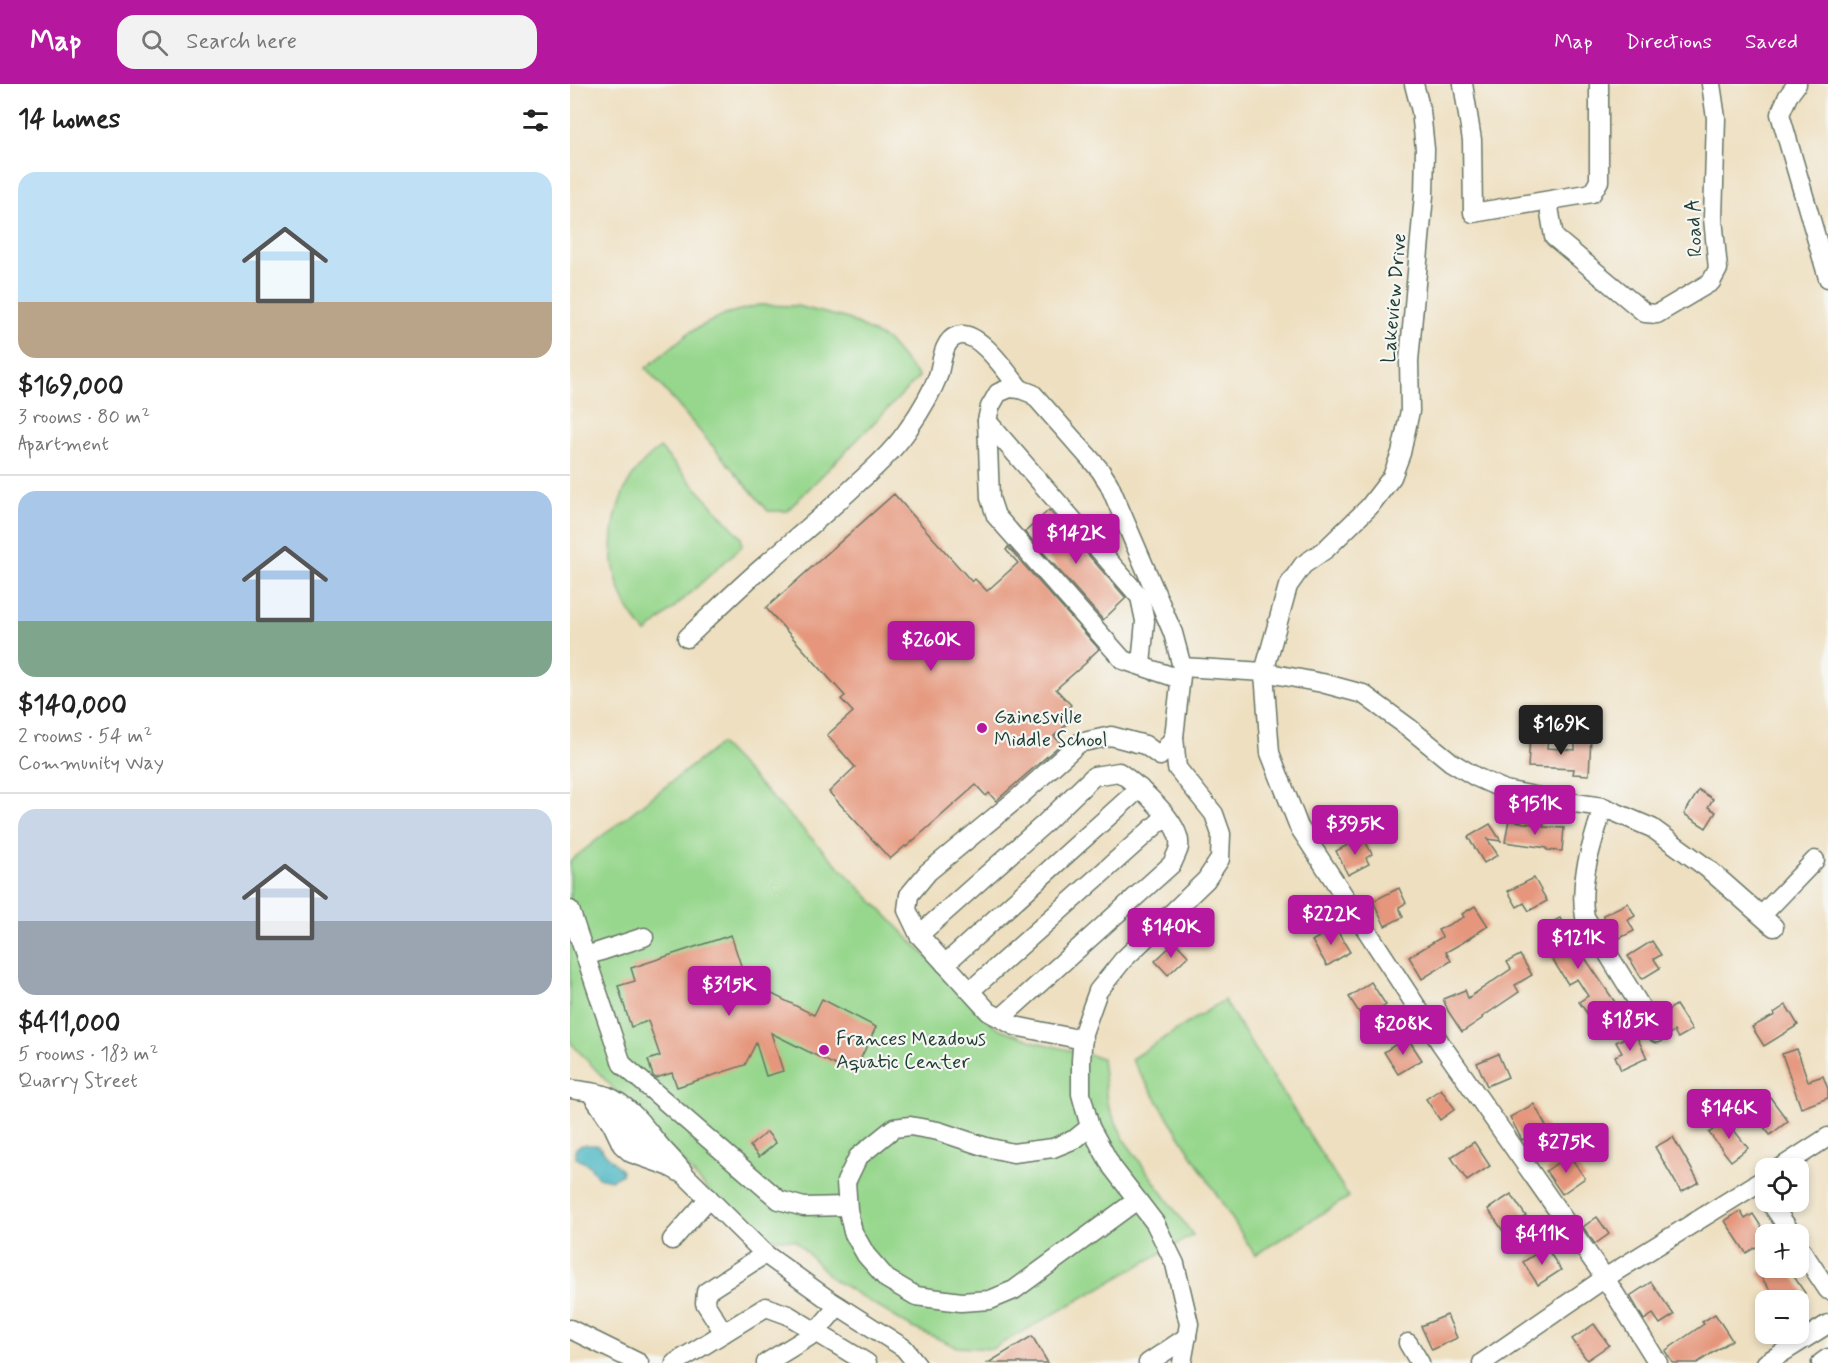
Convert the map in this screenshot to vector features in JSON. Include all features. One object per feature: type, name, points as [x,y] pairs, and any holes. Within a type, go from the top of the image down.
[{"type":"street","name":"Lakeview Drive","points":[[1414,84],[1421,111],[1425,149],[1424,195],[1409,361],[1410,411],[1401,453],[1392,477],[1369,507],[1326,549],[1303,565],[1288,586],[1264,672],[1270,753],[1299,827],[1441,1044],[1605,1278],[1658,1363]]},
{"type":"street","points":[[1463,84],[1472,140],[1473,213],[1592,193],[1599,181],[1599,84]]},
{"type":"street","name":"Road A","points":[[1548,201],[1554,237],[1645,313],[1657,314],[1711,282],[1718,269],[1713,218],[1716,118],[1711,84]]},
{"type":"street","points":[[1797,84],[1779,114],[1828,278]]},
{"type":"street","points":[[687,638],[761,568],[838,503],[892,451],[931,392],[950,340],[956,336],[965,335],[975,338],[1020,389]]},
{"type":"street","points":[[1182,1363],[1189,1324],[1175,1264],[1155,1223],[1112,1167],[1090,1127],[1081,1095],[1083,1033],[1098,991],[1123,960],[1206,880],[1220,859],[1221,834],[1214,814],[1177,768],[1174,737],[1181,673],[1173,633],[1109,484],[1100,470],[1033,394],[1010,388],[998,393],[990,406],[987,421],[990,498],[996,516],[1123,660],[1181,673],[1264,672],[1322,683],[1363,694],[1451,762],[1476,777],[1505,790],[1603,807],[1652,828],[1707,868],[1768,921],[1815,860]]},
{"type":"street","points":[[987,421],[1140,597],[1145,621],[1141,665]]},
{"type":"street","points":[[1083,1040],[1016,1026],[989,1012],[919,935],[907,910],[909,895],[928,872],[1018,798],[1079,743],[1111,736],[1145,745],[1160,756],[1174,737]]},
{"type":"street","points":[[919,935],[1044,824],[1094,776],[1119,772],[1140,788],[1172,822],[1179,845],[1172,864],[1000,1018]]},
{"type":"street","points":[[945,964],[1140,788]]},
{"type":"street","points":[[1603,807],[1582,885],[1582,905],[1585,917],[1657,1033]]},
{"type":"street","points":[[970,991],[1166,816]]},
{"type":"street","points":[[570,910],[622,1064],[779,1200],[804,1207],[848,1206]]},
{"type":"street","points":[[586,956],[644,937]]},
{"type":"street","points":[[576,1093],[598,1106],[612,1124],[622,1145],[632,1153],[681,1169]]},
{"type":"street","points":[[576,1093],[605,1095],[627,1108],[681,1169],[765,1254],[838,1306],[904,1348],[916,1363]]},
{"type":"street","points":[[1090,1127],[1076,1139],[1053,1148],[1013,1153],[986,1147],[938,1131],[910,1126],[894,1128],[858,1157],[846,1182],[853,1232],[866,1255],[887,1279],[916,1296],[961,1302],[990,1300],[1014,1290],[1137,1200]]},
{"type":"street","points":[[1795,1158],[1828,1137]]},
{"type":"street","points":[[1482,1363],[1605,1278],[1755,1190]]},
{"type":"street","points":[[672,1240],[709,1198]]},
{"type":"street","points":[[724,1333],[705,1303],[706,1292],[765,1254]]},
{"type":"street","points":[[1809,1262],[1828,1290]]},
{"type":"street","points":[[766,1363],[815,1333],[838,1306]]},
{"type":"street","points":[[675,1363],[766,1307],[788,1316],[861,1362]]},
{"type":"street","points":[[1766,1363],[1828,1324]]},
{"type":"street","points":[[570,1329],[639,1363]]},
{"type":"street","points":[[1148,1363],[1187,1337]]},
{"type":"street","points":[[1408,1343],[1420,1363]]},
{"type":"street","points":[[1821,1363],[1828,1358]]},
{"type":"green space","points":[[759,305],[797,306],[848,319],[887,340],[919,377],[787,511],[768,511],[646,368],[690,332],[725,314]]},
{"type":"green space","points":[[660,448],[741,537],[742,546],[646,633],[630,612],[616,578],[613,537],[616,516],[631,478]]},
{"type":"green space","name":"Frances Meadows Aquatic Center","points":[[720,744],[995,1027],[1036,1042],[1102,1058],[1107,1103],[1125,1141],[1193,1235],[992,1349],[957,1347],[911,1327],[831,1278],[795,1240],[752,1237],[570,1042],[570,861]]},
{"type":"green space","points":[[1224,1000],[1349,1197],[1255,1255],[1131,1059]]},
{"type":"water","points":[[582,1145],[597,1145],[622,1171],[621,1175],[611,1180],[598,1177],[589,1165],[576,1158],[575,1151]]},
{"type":"building","name":"Gainesville Middle School","points":[[894,494],[972,582],[975,579],[987,591],[1018,563],[1006,550],[1008,547],[1099,649],[1056,689],[1071,705],[1068,708],[1076,716],[1054,736],[1061,744],[996,801],[989,793],[986,796],[976,785],[890,859],[829,792],[855,767],[827,735],[853,712],[841,699],[845,696],[766,608]]},
{"type":"building","points":[[1049,510],[1126,598],[1103,620],[1025,532]]},
{"type":"building","points":[[1530,737],[1548,738],[1547,748],[1575,750],[1575,737],[1591,738],[1589,775],[1573,774],[1574,769],[1528,767]]},
{"type":"building","points":[[1699,790],[1713,799],[1708,807],[1716,812],[1706,828],[1684,814]]},
{"type":"building","points":[[1509,819],[1544,825],[1543,827],[1564,828],[1562,851],[1505,842]]},
{"type":"building","points":[[1490,824],[1501,841],[1487,839],[1498,855],[1484,863],[1468,837]]},
{"type":"building","points":[[1363,837],[1372,854],[1366,858],[1369,864],[1348,875],[1336,851]]},
{"type":"building","points":[[1534,878],[1547,901],[1529,911],[1524,903],[1517,907],[1508,891]]},
{"type":"building","points":[[1399,888],[1406,903],[1399,907],[1403,917],[1385,926],[1373,901]]},
{"type":"building","points":[[1628,903],[1635,916],[1628,920],[1634,931],[1616,940],[1603,915]]},
{"type":"building","points":[[1475,906],[1488,926],[1446,952],[1451,961],[1422,979],[1409,957],[1442,937],[1438,930],[1464,917],[1462,914]]},
{"type":"building","points":[[1560,918],[1581,956],[1583,955],[1619,1008],[1602,1020],[1596,1011],[1589,1016],[1579,1002],[1588,996],[1577,979],[1568,984],[1542,943],[1548,939],[1542,927]]},
{"type":"building","points":[[1335,927],[1350,952],[1327,966],[1312,941]]},
{"type":"building","name":"Frances Meadows Aquatic Center","points":[[731,935],[746,981],[814,1015],[822,999],[876,1027],[853,1074],[771,1033],[783,1071],[766,1076],[756,1043],[745,1065],[677,1087],[672,1073],[656,1078],[653,1076],[648,1060],[660,1056],[648,1021],[631,1027],[618,986],[635,981],[631,968]]},
{"type":"building","points":[[1652,941],[1661,955],[1654,959],[1660,968],[1642,979],[1628,956]]},
{"type":"building","points":[[1175,942],[1188,956],[1168,975],[1155,961]]},
{"type":"building","points":[[1520,955],[1532,975],[1515,985],[1519,992],[1462,1032],[1443,999],[1465,990],[1468,998],[1511,969],[1507,962]]},
{"type":"building","points":[[1371,982],[1386,1005],[1364,1020],[1349,997]]},
{"type":"building","points":[[1676,1005],[1692,1030],[1678,1038],[1674,1031],[1668,1035],[1667,1028],[1659,1016]]},
{"type":"building","points":[[1786,1005],[1798,1025],[1764,1046],[1752,1027],[1775,1015],[1774,1013]]},
{"type":"building","points":[[1635,1033],[1647,1058],[1621,1070],[1615,1056],[1622,1053],[1616,1042]]},
{"type":"building","points":[[1407,1037],[1422,1060],[1398,1074],[1384,1052]]},
{"type":"building","points":[[1797,1049],[1808,1081],[1823,1076],[1828,1089],[1828,1098],[1801,1108],[1782,1054]]},
{"type":"building","points":[[1498,1054],[1508,1077],[1487,1086],[1477,1063]]},
{"type":"building","points":[[1441,1089],[1455,1109],[1440,1120],[1426,1099]]},
{"type":"building","points":[[1767,1093],[1788,1121],[1770,1135],[1748,1107]]},
{"type":"building","points":[[1534,1104],[1547,1128],[1522,1140],[1510,1117]]},
{"type":"building","points":[[1726,1120],[1748,1148],[1731,1161],[1709,1133]]},
{"type":"building","points":[[767,1132],[776,1143],[759,1157],[750,1146]]},
{"type":"building","points":[[1673,1137],[1699,1182],[1681,1192],[1655,1147]]},
{"type":"building","points":[[1474,1142],[1490,1166],[1467,1181],[1451,1157]]},
{"type":"building","points":[[1569,1155],[1585,1178],[1562,1194],[1546,1171]]},
{"type":"building","points":[[1511,1194],[1526,1216],[1503,1231],[1488,1209]]},
{"type":"building","points":[[1740,1211],[1745,1219],[1753,1214],[1760,1224],[1755,1224],[1755,1248],[1746,1253],[1725,1221]]},
{"type":"building","points":[[1597,1217],[1609,1234],[1595,1244],[1583,1227]]},
{"type":"building","points":[[1546,1247],[1561,1270],[1538,1285],[1523,1262]]},
{"type":"building","points":[[1762,1278],[1795,1278],[1803,1290],[1770,1290]]},
{"type":"building","points":[[1651,1282],[1674,1315],[1660,1324],[1653,1314],[1644,1320],[1630,1296]]},
{"type":"building","points":[[1715,1314],[1732,1340],[1697,1363],[1673,1363],[1665,1351]]},
{"type":"building","points":[[1447,1315],[1457,1338],[1432,1350],[1421,1326]]},
{"type":"building","points":[[1594,1324],[1609,1345],[1587,1360],[1572,1339]]},
{"type":"building","points":[[1032,1336],[1048,1363],[988,1363]]},
{"type":"place","name":"Gainesville Middle School","points":[[982,728]]},
{"type":"place","name":"Frances Meadows Aquatic Center","points":[[824,1050]]}]
